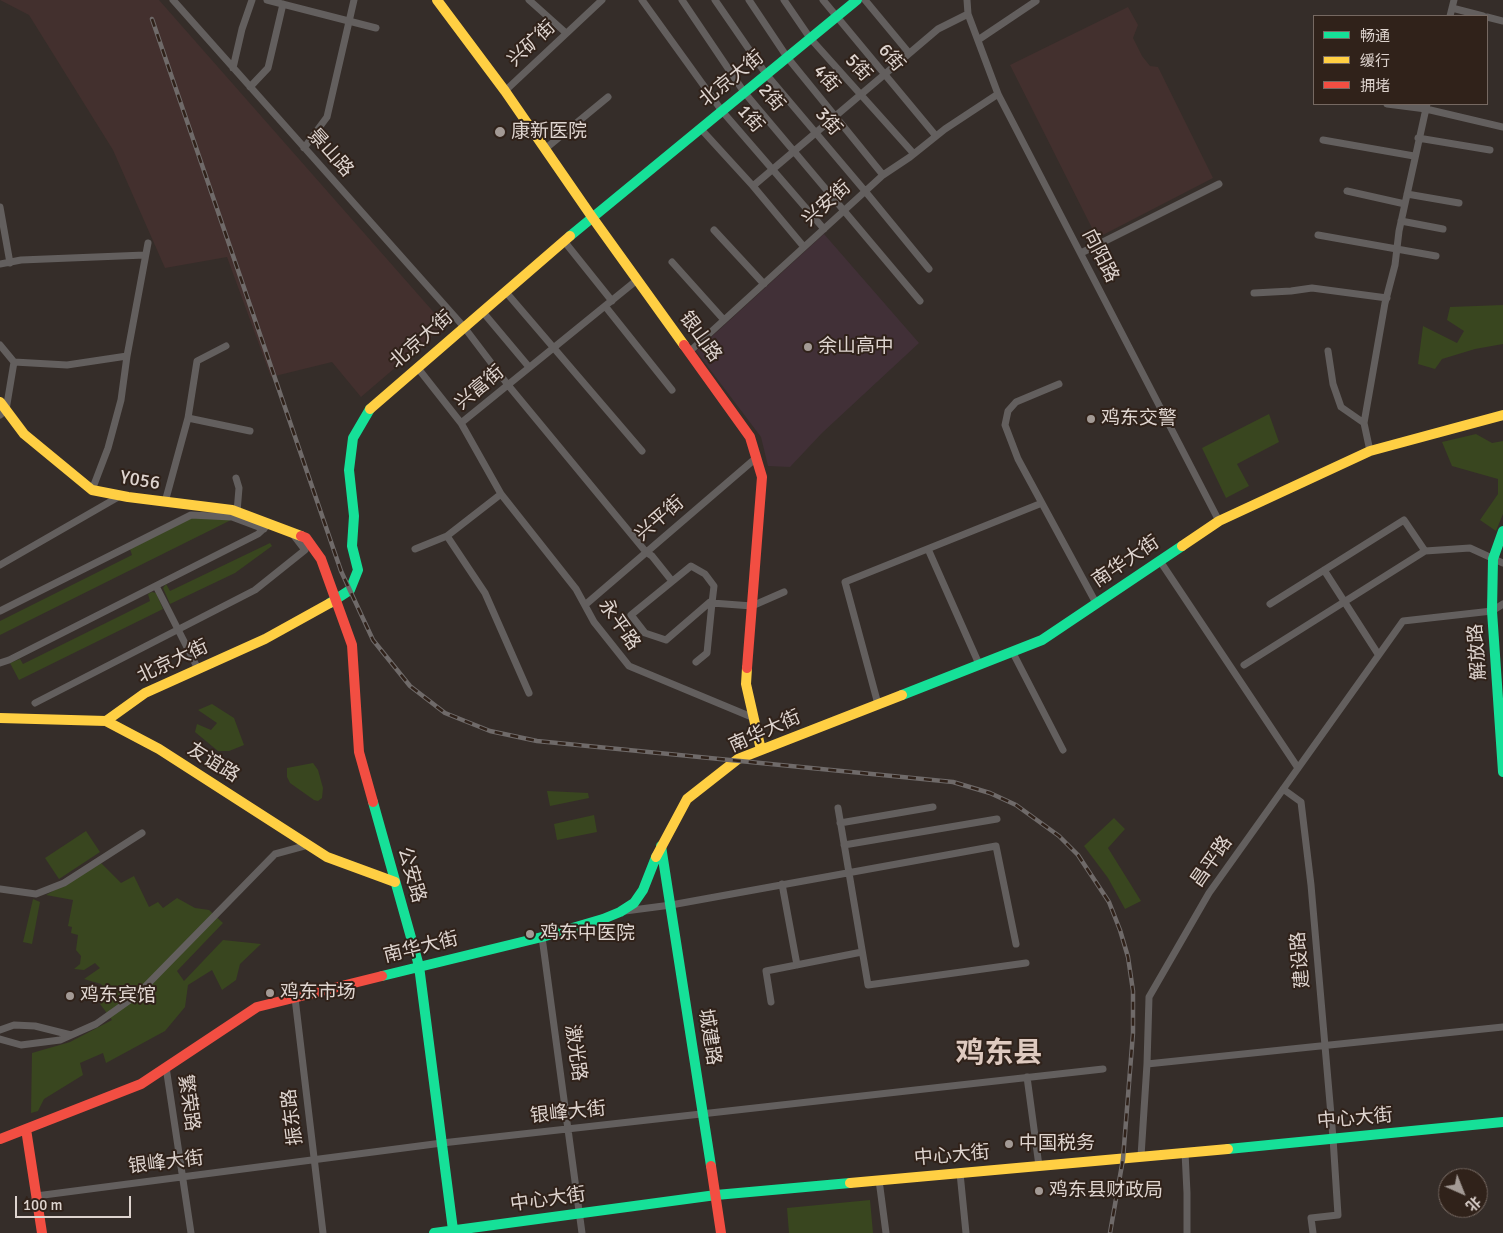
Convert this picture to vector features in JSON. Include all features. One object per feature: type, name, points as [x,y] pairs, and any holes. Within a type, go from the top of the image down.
[{"type":"main road","name":"银山路","points":[[437,0],[505,91],[592,217],[750,437],[762,477],[746,684],[761,750]]},
{"type":"main road","name":"北京大街","points":[[106,721],[145,693],[266,639],[336,600],[350,590],[358,570],[352,546],[354,516],[348,470],[353,438],[367,410],[592,217],[857,0]]},
{"type":"main road","name":"Y056","points":[[2,409],[24,434],[92,490],[120,496],[237,512],[266,526],[306,538]]},
{"type":"main road","name":"南华大街","points":[[0,1139],[141,1084],[257,1007],[542,937],[604,919],[620,912],[634,902],[643,890],[662,846],[687,800],[738,759],[1042,640],[1219,521],[1370,451],[1503,414]]},
{"type":"main road","name":"解放路","points":[[1503,531],[1492,611],[1503,772]]},
{"type":"main road","name":"公安路","points":[[306,538],[321,559],[352,645],[359,752],[419,966],[452,1230]]},
{"type":"main road","name":"友谊路","points":[[0,717],[106,721],[159,749],[328,858],[395,882]]},
{"type":"main road","name":"城建路","points":[[662,846],[721,1233]]},
{"type":"main road","name":"中心大街","points":[[434,1233],[716,1195],[1503,1122]]},
{"type":"main road","points":[[26,1129],[42,1233]]},
{"type":"street","name":"景山路","points":[[173,0],[464,327],[508,385],[672,581]]},
{"type":"street","points":[[233,68],[242,29],[252,0]]},
{"type":"street","points":[[267,0],[376,28]]},
{"type":"street","points":[[304,148],[327,117],[354,0]]},
{"type":"street","points":[[529,0],[566,33]]},
{"type":"street","name":"1街","points":[[642,0],[722,111],[824,228]]},
{"type":"street","name":"2街","points":[[682,0],[744,92],[920,301]]},
{"type":"street","name":"3街","points":[[715,0],[766,74],[866,191],[928,269]]},
{"type":"street","name":"4街","points":[[749,0],[787,57],[884,174]]},
{"type":"street","name":"5街","points":[[784,0],[810,38],[914,154]]},
{"type":"street","name":"6街","points":[[823,0],[936,136]]},
{"type":"street","points":[[864,0],[909,53]]},
{"type":"street","name":"向阳路","points":[[967,0],[968,14],[998,94],[1219,521]]},
{"type":"street","points":[[1450,15],[1454,0]]},
{"type":"street","name":"兴矿街","points":[[505,91],[598,1]]},
{"type":"street","points":[[978,40],[1036,1]]},
{"type":"street","points":[[250,87],[268,68],[284,4]]},
{"type":"street","points":[[1452,8],[1479,15]]},
{"type":"street","points":[[753,186],[938,29],[968,14]]},
{"type":"street","points":[[1488,17],[1503,22]]},
{"type":"street","name":"兴安街","points":[[689,352],[884,174],[998,94]]},
{"type":"street","points":[[545,149],[608,97]]},
{"type":"street","points":[[1406,105],[1426,106],[1503,127]]},
{"type":"street","points":[[1370,451],[1364,422],[1395,265],[1401,221],[1426,106]]},
{"type":"street","points":[[700,128],[753,186],[804,247]]},
{"type":"street","points":[[1418,138],[1490,150]]},
{"type":"street","points":[[1323,140],[1414,156]]},
{"type":"street","points":[[1081,253],[1219,184]]},
{"type":"street","points":[[1347,191],[1405,204]]},
{"type":"street","points":[[1407,194],[1459,203]]},
{"type":"street","points":[[0,207],[10,262]]},
{"type":"street","points":[[1401,221],[1444,229]]},
{"type":"street","points":[[714,230],[764,284]]},
{"type":"street","points":[[1318,235],[1436,256]]},
{"type":"street","points":[[564,241],[612,301]]},
{"type":"street","points":[[92,490],[108,448],[121,400],[127,356],[148,243]]},
{"type":"street","points":[[0,264],[21,260],[145,255]]},
{"type":"street","points":[[672,262],[724,320]]},
{"type":"street","name":"兴富街","points":[[501,494],[461,423],[637,280]]},
{"type":"street","points":[[1254,293],[1312,288],[1387,298]]},
{"type":"street","points":[[505,291],[642,451]]},
{"type":"street","points":[[604,306],[672,390]]},
{"type":"street","points":[[482,311],[529,368]]},
{"type":"street","points":[[0,345],[14,362],[67,365],[127,356]]},
{"type":"street","points":[[165,502],[188,418],[197,361],[226,346]]},
{"type":"street","points":[[1328,350],[1333,384],[1341,407],[1364,422]]},
{"type":"street","points":[[2,409],[14,362]]},
{"type":"street","points":[[417,368],[461,423]]},
{"type":"street","points":[[1059,384],[1016,402],[1008,411],[1005,425],[1018,459],[1096,603]]},
{"type":"street","points":[[188,418],[250,432]]},
{"type":"street","name":"兴平街","points":[[585,605],[756,458]]},
{"type":"street","points":[[236,478],[239,488],[237,512]]},
{"type":"street","points":[[415,549],[447,536],[501,494]]},
{"type":"street","name":"永平路","points":[[501,494],[576,589],[594,622],[629,666],[754,718]]},
{"type":"street","points":[[0,566],[120,496]]},
{"type":"street","points":[[878,704],[845,582],[1042,503]]},
{"type":"street","points":[[0,611],[191,515],[232,517],[266,526]]},
{"type":"street","points":[[1270,604],[1404,520],[1426,551]]},
{"type":"street","points":[[0,663],[258,534],[266,526]]},
{"type":"street","points":[[35,703],[255,590],[305,550],[292,533]]},
{"type":"street","points":[[447,536],[485,593],[529,693]]},
{"type":"street","points":[[1244,665],[1426,551],[1470,548],[1498,561]]},
{"type":"street","points":[[928,549],[979,664]]},
{"type":"street","points":[[1160,560],[1298,768]]},
{"type":"street","points":[[696,662],[707,653],[712,602],[714,586],[705,574],[691,566],[630,615],[645,632],[666,640],[710,602],[712,602],[752,606],[784,592]]},
{"type":"street","points":[[1324,570],[1378,654]]},
{"type":"street","points":[[156,586],[198,669]]},
{"type":"street","points":[[1492,611],[1503,604]]},
{"type":"street","name":"昌平路","points":[[1141,1156],[1149,997],[1209,893],[1403,621],[1492,611]]},
{"type":"street","points":[[1012,651],[1063,750]]},
{"type":"street","name":"建设路","points":[[1283,789],[1300,802],[1311,885],[1333,1138],[1338,1215],[1311,1218],[1313,1233]]},
{"type":"street","points":[[840,824],[933,807]]},
{"type":"street","points":[[838,808],[868,985],[1026,963]]},
{"type":"street","points":[[844,845],[998,819]]},
{"type":"street","points":[[0,889],[36,894],[64,883],[142,833]]},
{"type":"street","points":[[0,1039],[21,1045],[60,1040],[96,1024],[137,994],[275,854],[308,844]]},
{"type":"street","points":[[620,912],[996,846],[1016,944]]},
{"type":"street","points":[[782,884],[797,965]]},
{"type":"street","name":"激光路","points":[[542,937],[582,1233]]},
{"type":"street","points":[[771,1002],[766,971],[862,952]]},
{"type":"street","name":"振东路","points":[[295,998],[323,1233]]},
{"type":"street","points":[[0,1030],[14,1025],[35,1026],[72,1035]]},
{"type":"street","points":[[1147,1064],[1503,1027]]},
{"type":"street","name":"繁荣路","points":[[166,1067],[191,1233]]},
{"type":"street","name":"银峰大街","points":[[36,1196],[568,1129],[1103,1069]]},
{"type":"street","points":[[1027,1077],[1039,1166]]},
{"type":"street","points":[[1185,1152],[1186,1233]]},
{"type":"street","points":[[960,1173],[966,1233]]},
{"type":"street","points":[[879,1180],[886,1233]]},
{"type":"shaded area","points":[[0,0],[159,0],[445,325],[361,397],[332,362],[271,377],[227,257],[165,268],[113,150],[29,15]]},
{"type":"shaded area","points":[[1128,7],[1138,25],[1133,38],[1142,56],[1150,66],[1158,67],[1213,178],[1097,238],[1010,65]]},
{"type":"shaded area","name":"余山高中","points":[[824,234],[919,343],[822,433],[790,467],[768,466],[761,437],[696,351]]},
{"type":"green space","points":[[1503,305],[1503,344],[1475,349],[1442,359],[1435,369],[1418,364],[1423,326],[1457,343],[1464,331],[1447,320],[1450,307]]},
{"type":"green space","points":[[1269,414],[1279,442],[1237,464],[1249,486],[1226,498],[1202,448]]},
{"type":"green space","points":[[1476,434],[1492,443],[1503,441],[1503,514],[1496,531],[1480,520],[1498,494],[1498,479],[1452,466],[1442,442]]},
{"type":"green space","points":[[192,517],[231,520],[0,635],[0,621],[132,555],[130,549]]},
{"type":"green space","points":[[270,543],[272,546],[235,573],[170,604],[163,588],[166,584],[170,591]]},
{"type":"green space","points":[[156,593],[163,609],[19,680],[10,663],[20,659],[23,664],[150,601],[148,594]]},
{"type":"green space","points":[[212,704],[234,718],[244,745],[229,751],[218,751],[195,732],[197,724],[211,730],[217,723],[198,710]]},
{"type":"green space","points":[[313,763],[318,770],[323,788],[322,798],[318,801],[290,783],[287,777],[287,768]]},
{"type":"green space","points":[[547,791],[588,793],[589,798],[550,806]]},
{"type":"green space","points":[[594,815],[597,832],[557,840],[554,824]]},
{"type":"green space","points":[[1114,818],[1125,829],[1108,848],[1141,901],[1125,909],[1108,878],[1084,846]]},
{"type":"green space","points":[[86,831],[100,852],[59,879],[45,858]]},
{"type":"green space","points":[[101,863],[121,883],[134,876],[149,907],[158,902],[163,908],[177,898],[195,908],[209,910],[223,923],[177,971],[184,981],[223,940],[261,944],[240,964],[236,980],[222,990],[212,970],[188,985],[185,1007],[165,1031],[106,1063],[103,1053],[80,1063],[83,1075],[44,1099],[38,1111],[31,1113],[32,1053],[70,1042],[112,1020],[100,1004],[111,996],[101,984],[84,979],[100,968],[95,963],[84,970],[74,969],[80,964],[81,956],[76,950],[78,935],[71,933],[72,927],[68,926],[73,900],[46,895]]},
{"type":"green space","points":[[33,899],[40,902],[32,944],[23,942]]},
{"type":"green space","points":[[870,1200],[873,1233],[789,1233],[787,1208]]},
{"type":"railway","points":[[152,19],[341,571],[373,640],[410,686],[445,713],[490,731],[537,741],[953,782],[990,793],[1016,805],[1059,836],[1078,855],[1109,902],[1128,957],[1133,991],[1133,1033],[1123,1159],[1110,1233]]},
{"type":"traffic: fast","points":[[570,236],[857,0]]},
{"type":"traffic: fast","points":[[330,603],[350,590],[358,570],[352,546],[354,516],[349,470],[353,438],[370,409]]},
{"type":"traffic: fast","points":[[1503,531],[1493,559],[1492,611],[1503,772]]},
{"type":"traffic: fast","points":[[902,695],[1042,640],[1182,546]]},
{"type":"traffic: fast","points":[[373,802],[419,966],[453,1230]]},
{"type":"traffic: fast","points":[[661,846],[711,1166]]},
{"type":"traffic: fast","points":[[382,976],[542,937],[620,912],[634,903],[643,890],[656,857]]},
{"type":"traffic: fast","points":[[1228,1149],[1503,1122]]},
{"type":"traffic: fast","points":[[434,1233],[716,1195],[850,1183]]},
{"type":"traffic: slow","points":[[437,0],[505,91],[684,345]]},
{"type":"traffic: slow","points":[[370,409],[570,236]]},
{"type":"traffic: slow","points":[[0,402],[24,434],[92,490],[128,497],[232,510],[301,536]]},
{"type":"traffic: slow","points":[[1182,546],[1219,521],[1370,451],[1503,415]]},
{"type":"traffic: slow","points":[[106,721],[145,693],[265,639],[330,603]]},
{"type":"traffic: slow","points":[[747,668],[746,684],[761,750]]},
{"type":"traffic: slow","points":[[656,857],[687,799],[738,759],[902,695]]},
{"type":"traffic: slow","points":[[0,718],[106,721],[159,749],[327,857],[395,882]]},
{"type":"traffic: slow","points":[[850,1183],[1228,1149]]},
{"type":"traffic: jam","points":[[684,345],[750,437],[762,477],[747,668]]},
{"type":"traffic: jam","points":[[301,536],[306,538],[321,559],[352,645],[359,752],[373,802]]},
{"type":"traffic: jam","points":[[0,1139],[141,1084],[257,1007],[382,976]]},
{"type":"traffic: jam","points":[[26,1129],[42,1233]]},
{"type":"traffic: jam","points":[[711,1166],[721,1233]]},
{"type":"place","name":"康新医院","points":[[500,132]]},
{"type":"place","name":"余山高中","points":[[808,347]]},
{"type":"place","name":"鸡东交警","points":[[1091,419]]},
{"type":"place","name":"鸡东中医院","points":[[530,934]]},
{"type":"place","name":"鸡东市场","points":[[270,993]]},
{"type":"place","name":"鸡东宾馆","points":[[70,996]]},
{"type":"place","name":"中国税务","points":[[1009,1144]]},
{"type":"place","name":"鸡东县财政局","points":[[1039,1191]]},
{"type":"district","name":"鸡东县","points":[[999,1054]]}]
